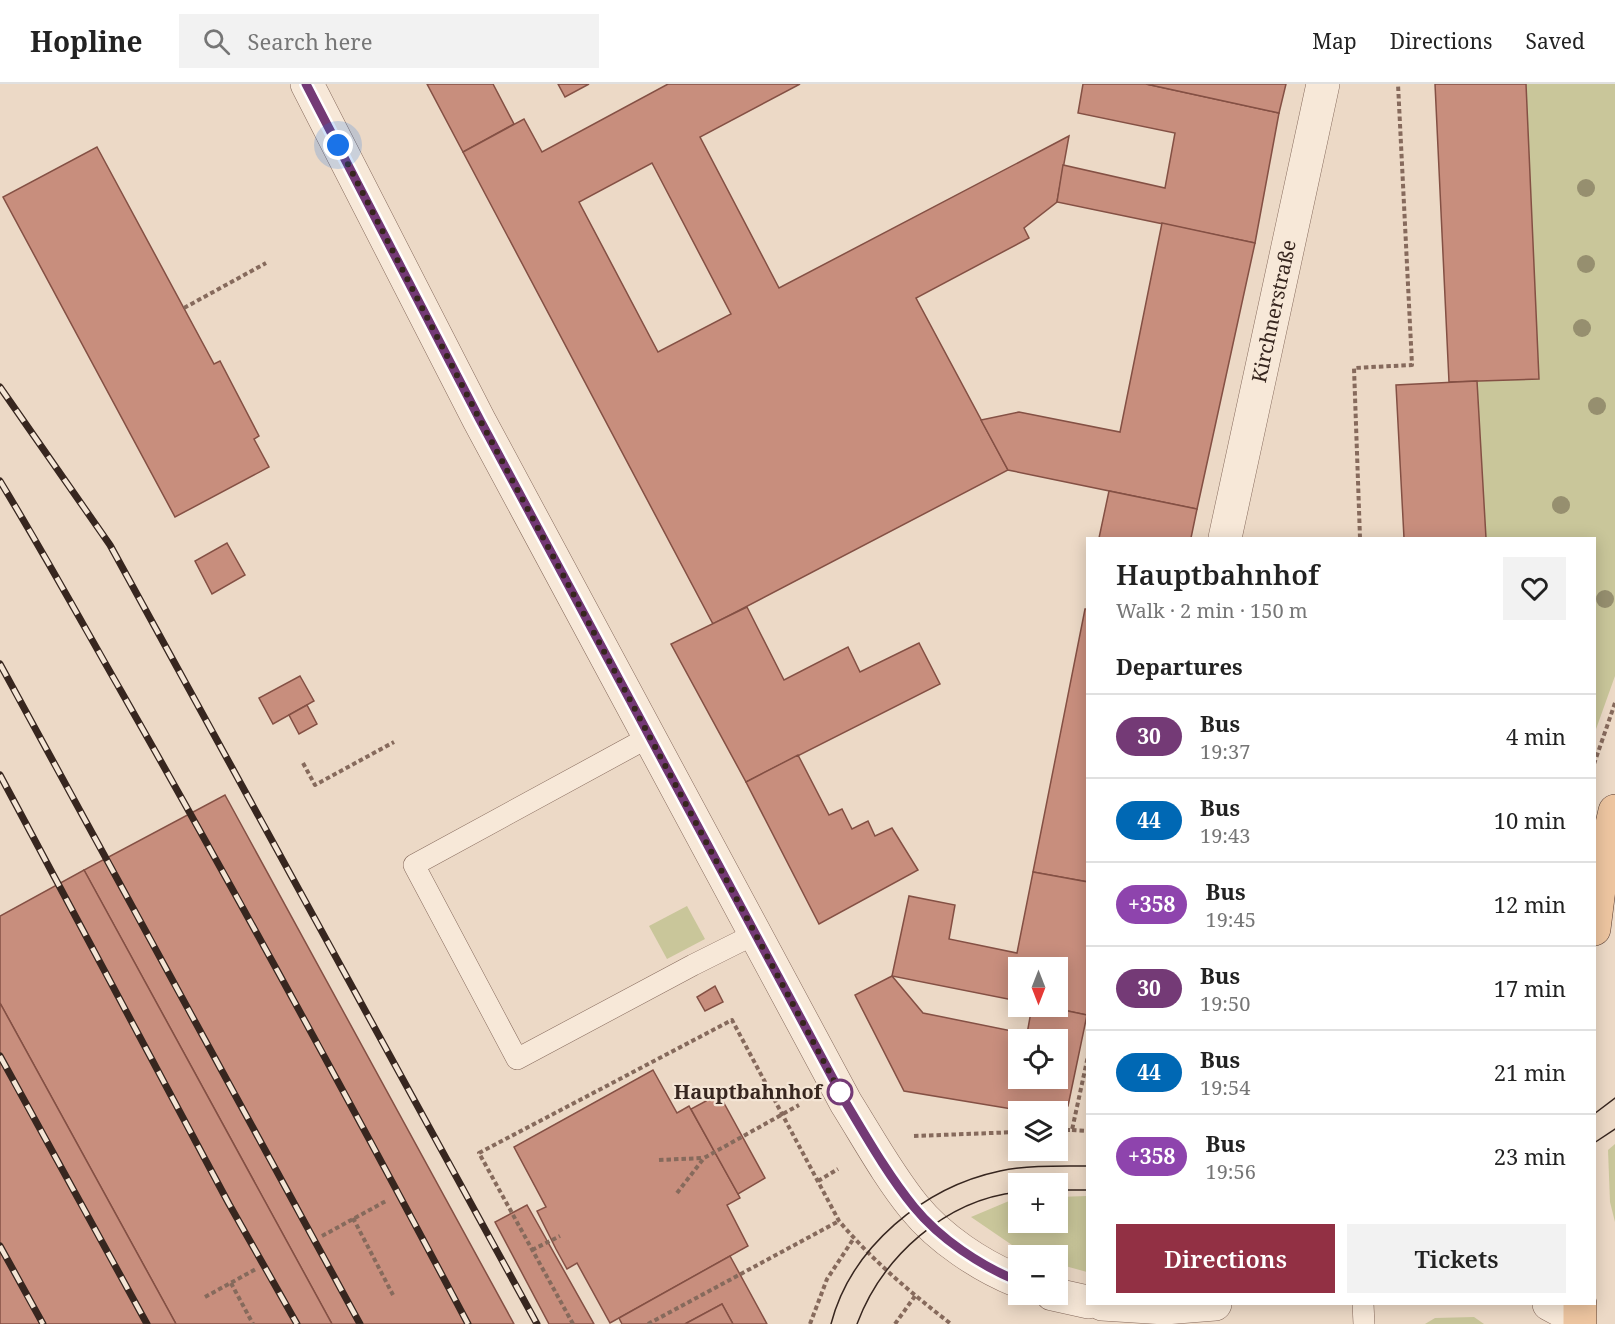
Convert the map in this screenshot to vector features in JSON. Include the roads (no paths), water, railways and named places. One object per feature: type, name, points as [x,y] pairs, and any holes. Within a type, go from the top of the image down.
[{"type":"main road","points":[[1596,913],[1601,873],[1615,811]]},
{"type":"main road","points":[[1580,1305],[1580,1324]]},
{"type":"street","points":[[306,84],[480,420],[840,1092],[890,1174],[915,1209],[970,1257],[1008,1276]]},
{"type":"street","name":"Kirchnerstraße","points":[[1225,537],[1323,84]]},
{"type":"street","points":[[1068,1298],[1086,1302]]},
{"type":"street","points":[[1107,1305],[1165,1316],[1211,1305]]},
{"type":"street","points":[[1551,1305],[1562,1311],[1573,1324]]},
{"type":"lane","points":[[649,737],[414,865],[517,1059],[755,934]]},
{"type":"lane","points":[[1363,1305],[1364,1324]]},
{"type":"tram line","points":[[1596,1112],[1615,1098]]},
{"type":"tram line","points":[[1596,1142],[1615,1129]]},
{"type":"tram line","points":[[831,1324],[841,1296],[855,1270],[873,1246],[918,1206],[972,1179],[1000,1171],[1033,1167],[1086,1166]]},
{"type":"tram line","points":[[1068,1190],[1086,1190]]},
{"type":"tram line","points":[[857,1324],[882,1276],[920,1236],[942,1220],[966,1207],[991,1197],[1008,1194]]},
{"type":"railway","points":[[0,387],[110,545],[537,1324]]},
{"type":"railway","points":[[0,481],[210,848],[468,1324]]},
{"type":"railway","points":[[0,664],[360,1324]]},
{"type":"railway","points":[[0,775],[229,1204],[297,1324]]},
{"type":"railway","points":[[0,1056],[147,1324]]},
{"type":"railway","points":[[0,1246],[43,1324]]},
{"type":"place","name":"Hauptbahnhof","points":[[840,1092]]}]
